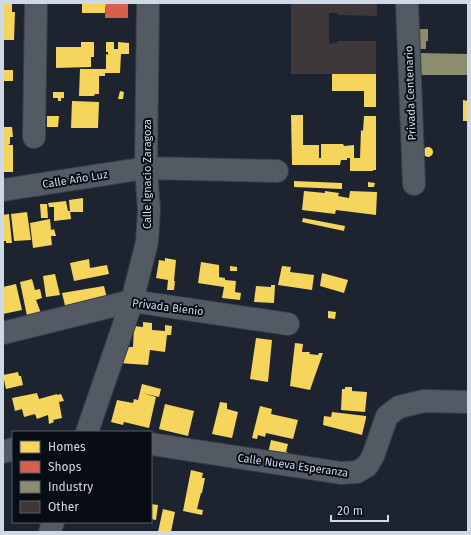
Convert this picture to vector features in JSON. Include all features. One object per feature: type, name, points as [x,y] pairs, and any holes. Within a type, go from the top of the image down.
[{"type":"street","points":[[34,137],[36,3]]},
{"type":"street","name":"Calle Ignacio Zaragoza","points":[[87,431],[132,301],[147,242],[149,210],[146,168],[148,3]]},
{"type":"street","name":"Privada Centenario","points":[[407,3],[414,184]]},
{"type":"street","name":"Calle Año Luz","points":[[3,190],[146,168],[277,171]]},
{"type":"street","name":"Privada Bienio","points":[[3,333],[132,301],[288,324]]},
{"type":"street","name":"Calle Nueva Esperanza","points":[[152,444],[341,473],[357,472],[367,466],[373,456],[387,416],[399,407],[424,401],[468,402]]},
{"type":"building: Homes","points":[[3,3],[12,3],[12,12],[15,12],[14,40],[3,40]]},
{"type":"building: Homes","points":[[82,3],[106,3],[105,13],[82,13]]},
{"type":"building: Homes","points":[[81,42],[94,42],[94,57],[91,57],[91,67],[56,68],[56,47],[81,47]]},
{"type":"building: Homes","points":[[106,42],[114,42],[114,49],[118,49],[118,42],[129,43],[129,54],[121,54],[120,73],[105,73],[105,76],[99,76],[99,94],[95,94],[94,96],[79,96],[80,69],[106,69],[106,54],[108,55],[108,52],[106,52]]},
{"type":"building: Homes","points":[[3,70],[13,70],[13,81],[3,81]]},
{"type":"building: Homes","points":[[332,74],[376,74],[376,107],[364,107],[364,91],[332,91]]},
{"type":"building: Homes","points":[[120,91],[124,92],[123,99],[118,99]]},
{"type":"building: Homes","points":[[53,92],[64,92],[64,98],[61,98],[61,101],[58,101],[58,98],[53,98]]},
{"type":"building: Homes","points":[[463,100],[468,101],[468,121],[463,121]]},
{"type":"building: Homes","points":[[72,101],[99,102],[98,128],[71,128]]},
{"type":"building: Homes","points":[[291,115],[303,115],[303,145],[319,145],[319,158],[321,158],[321,144],[343,144],[344,146],[354,145],[354,158],[360,158],[361,130],[363,131],[364,116],[376,116],[376,170],[350,171],[350,158],[347,158],[347,160],[341,160],[340,165],[292,165]]},
{"type":"building: Homes","points":[[47,116],[59,116],[58,127],[47,127]]},
{"type":"building: Homes","points":[[3,127],[12,127],[13,137],[10,137],[10,144],[8,145],[13,145],[13,172],[3,172]]},
{"type":"building: Homes","points":[[426,147],[430,147],[433,152],[430,157],[426,157],[423,154],[423,150]]},
{"type":"building: Homes","points":[[294,181],[342,183],[342,189],[294,187]]},
{"type":"building: Homes","points":[[368,182],[375,183],[374,187],[368,187]]},
{"type":"building: Homes","points":[[304,191],[339,193],[338,196],[349,198],[350,191],[377,192],[376,215],[336,210],[335,214],[302,210]]},
{"type":"building: Homes","points":[[83,198],[83,212],[70,212],[69,200]]},
{"type":"building: Homes","points":[[66,201],[71,219],[54,221],[54,207],[49,207],[48,203]]},
{"type":"building: Homes","points":[[40,204],[47,204],[48,218],[41,218]]},
{"type":"building: Homes","points":[[27,212],[31,240],[14,241],[11,214]]},
{"type":"building: Homes","points":[[9,214],[12,243],[6,243],[6,241],[3,241],[3,215]]},
{"type":"building: Homes","points":[[303,218],[345,226],[344,231],[302,222]]},
{"type":"building: Homes","points":[[50,219],[51,230],[54,229],[56,236],[51,236],[52,245],[33,248],[30,223]]},
{"type":"building: Homes","points":[[165,258],[176,260],[174,290],[167,290],[168,280],[156,278],[159,260],[165,261]]},
{"type":"building: Homes","points":[[89,259],[90,268],[107,265],[109,274],[74,281],[70,263]]},
{"type":"building: Homes","points":[[201,262],[219,265],[219,277],[225,278],[225,280],[236,281],[235,292],[241,293],[240,300],[222,298],[224,287],[198,283]]},
{"type":"building: Homes","points":[[230,266],[237,267],[237,271],[230,271]]},
{"type":"building: Homes","points":[[282,266],[291,267],[290,272],[314,275],[312,290],[278,285]]},
{"type":"building: Homes","points":[[322,273],[348,280],[344,293],[320,286]]},
{"type":"building: Homes","points":[[55,274],[60,295],[46,297],[43,276]]},
{"type":"building: Homes","points":[[32,279],[35,290],[40,289],[42,298],[36,300],[41,313],[27,316],[20,282]]},
{"type":"building: Homes","points":[[16,284],[22,310],[3,314],[3,287]]},
{"type":"building: Homes","points":[[271,285],[275,285],[274,303],[254,302],[256,286],[271,287]]},
{"type":"building: Homes","points":[[104,286],[107,298],[67,314],[62,293]]},
{"type":"building: Homes","points":[[328,311],[336,312],[335,319],[328,318]]},
{"type":"building: Homes","points":[[143,322],[152,323],[152,330],[165,331],[165,325],[172,326],[171,335],[167,335],[165,352],[150,350],[148,365],[119,363],[125,347],[133,347],[134,326],[143,327]]},
{"type":"building: Homes","points":[[256,338],[272,340],[268,382],[250,379]]},
{"type":"building: Homes","points":[[295,343],[303,344],[302,352],[310,352],[309,354],[318,355],[319,353],[323,353],[310,390],[290,386]]},
{"type":"building: Homes","points":[[18,372],[19,376],[21,376],[23,385],[6,389],[3,375]]},
{"type":"building: Homes","points":[[142,384],[161,389],[159,397],[142,393],[156,397],[149,428],[124,422],[123,425],[111,422],[117,400],[133,403],[134,399],[138,400]]},
{"type":"building: Homes","points":[[345,387],[352,387],[352,391],[367,392],[365,412],[341,410],[342,389],[345,389]]},
{"type":"building: Homes","points":[[37,393],[39,399],[61,394],[64,401],[59,402],[62,418],[53,420],[54,422],[49,424],[48,415],[37,419],[35,414],[24,417],[22,409],[15,411],[12,398]]},
{"type":"building: Homes","points":[[220,402],[227,403],[227,409],[238,412],[232,438],[212,434]]},
{"type":"building: Homes","points":[[165,404],[194,411],[188,436],[159,429]]},
{"type":"building: Homes","points":[[260,406],[272,409],[271,414],[298,420],[293,439],[266,433],[265,437],[258,435],[257,439],[252,438]]},
{"type":"building: Homes","points":[[332,412],[366,416],[362,435],[323,425],[324,416],[331,417]]},
{"type":"building: Homes","points":[[271,440],[288,444],[286,452],[289,453],[287,462],[267,458]]},
{"type":"building: Homes","points":[[191,470],[203,473],[202,478],[205,478],[197,509],[203,510],[202,515],[183,511]]},
{"type":"building: Homes","points":[[152,504],[158,505],[156,520],[152,519]]},
{"type":"building: Homes","points":[[163,509],[175,512],[171,532],[158,532]]},
{"type":"building: Shops","points":[[106,3],[128,3],[128,18],[105,18]]},
{"type":"building: Industry","points":[[419,29],[428,29],[426,49],[419,49]]},
{"type":"building: Industry","points":[[419,53],[468,54],[468,75],[419,75]]},
{"type":"building: Other","points":[[291,3],[377,3],[377,16],[338,15],[338,13],[329,13],[329,44],[337,43],[337,41],[376,41],[376,74],[291,74]]}]
